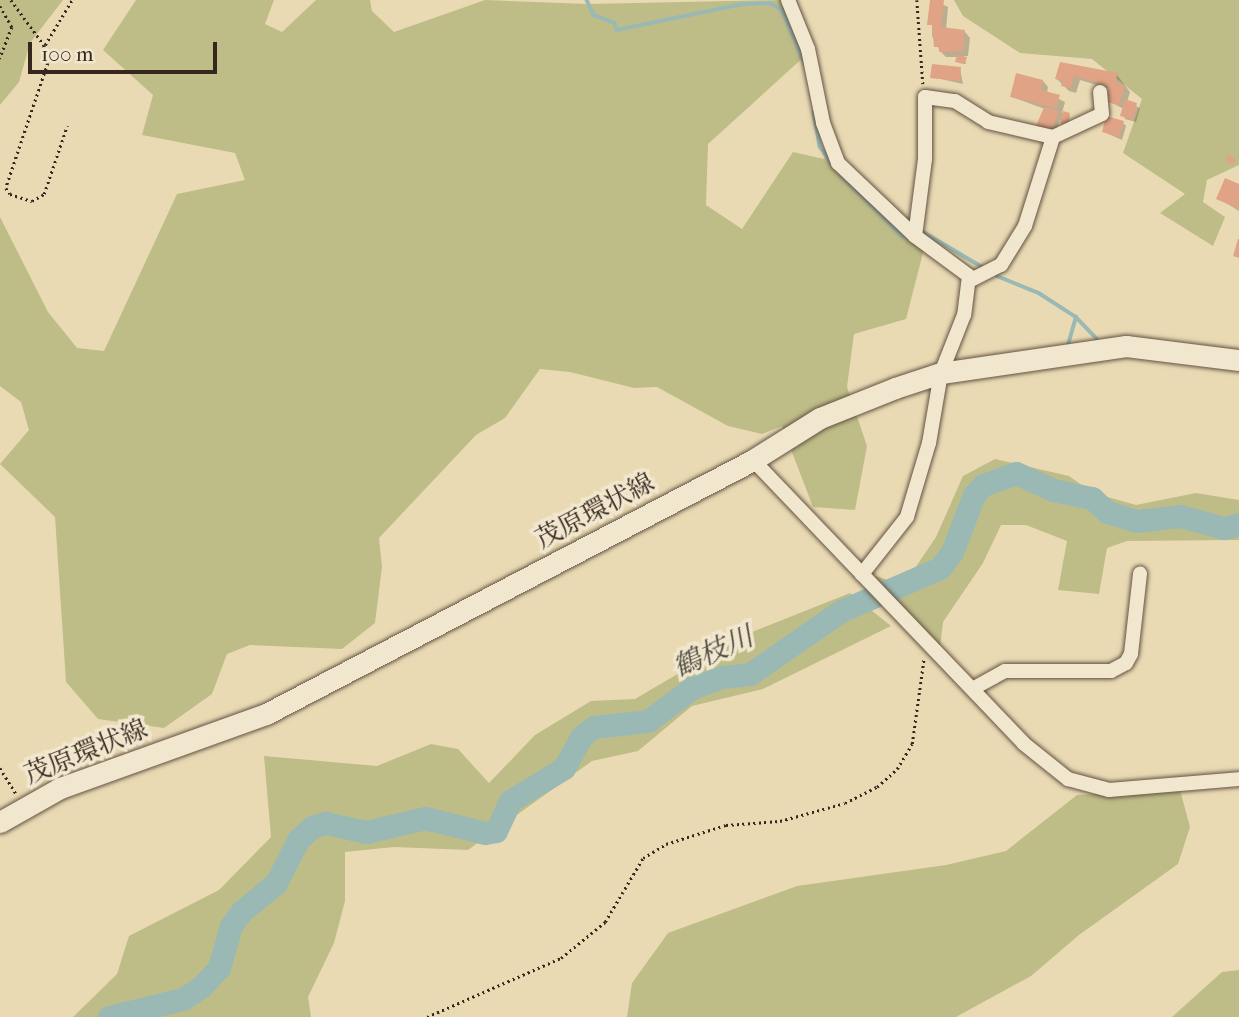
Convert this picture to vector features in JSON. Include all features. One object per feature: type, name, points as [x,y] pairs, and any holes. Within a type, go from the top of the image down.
[{"type":"main road","name":"茂原環状線","points":[[0,822],[60,788],[266,714],[753,460],[820,418],[941,373],[1126,346],[1239,360]]},
{"type":"street","points":[[788,0],[808,49],[823,123],[838,163],[915,236],[958,265],[969,276],[964,315],[941,373],[929,443],[907,517],[865,576]]},
{"type":"street","points":[[915,236],[925,159],[925,97],[947,98],[988,122],[1053,137],[1102,114],[1100,92]]},
{"type":"street","points":[[968,281],[1001,265],[1026,226],[1053,137]]},
{"type":"street","points":[[753,460],[1041,761],[1080,785],[1129,790],[1239,779]]},
{"type":"street","points":[[974,688],[1005,671],[1111,671],[1126,663],[1131,654],[1140,574]]},
{"type":"path","points":[[11,0],[44,45],[48,63],[6,188],[10,194],[32,201],[44,194],[67,126]]},
{"type":"path","points":[[44,45],[72,0]]},
{"type":"path","points":[[917,0],[925,97]]},
{"type":"path","points":[[0,6],[12,27],[0,59]]},
{"type":"path","points":[[427,1017],[561,958],[605,922],[643,858],[666,844],[726,825],[793,818],[845,803],[877,787],[897,769],[912,744],[926,642]]},
{"type":"path","points":[[0,768],[24,806]]},
{"type":"shaded area","points":[[0,0],[63,0],[30,43],[19,82],[0,105]]},
{"type":"shaded area","points":[[136,0],[274,0],[265,24],[282,32],[316,0],[370,0],[372,11],[394,32],[485,0],[588,4],[782,0],[806,55],[708,144],[706,205],[742,229],[793,152],[824,159],[829,155],[895,228],[924,249],[906,319],[854,334],[847,387],[867,446],[855,510],[813,507],[782,426],[762,434],[728,426],[657,387],[634,388],[570,372],[540,369],[505,418],[476,435],[379,538],[382,567],[375,623],[342,649],[250,645],[227,654],[212,694],[164,728],[98,719],[66,682],[55,517],[0,464],[29,430],[21,402],[0,386],[0,217],[48,312],[77,348],[104,351],[177,194],[245,180],[235,153],[142,135],[153,95],[103,50]]},
{"type":"shaded area","points":[[954,0],[1239,0],[1239,165],[1207,180],[1203,202],[1225,217],[1213,246],[1160,213],[1185,194],[1123,153],[1142,99],[1092,59],[1020,53],[963,16]]},
{"type":"shaded area","points":[[995,459],[1069,476],[1093,493],[1136,505],[1196,493],[1239,500],[1239,540],[1127,541],[1107,548],[1099,594],[1058,590],[1067,541],[1026,525],[1001,525],[983,563],[943,622],[940,648],[871,575],[895,582],[907,580],[936,537],[963,476]]},
{"type":"shaded area","points":[[850,593],[891,626],[763,689],[692,706],[638,751],[592,761],[468,850],[394,847],[345,852],[345,901],[334,943],[308,997],[311,1017],[73,1017],[117,974],[129,936],[219,890],[271,837],[264,756],[377,766],[431,744],[458,749],[489,783],[535,735],[591,701],[635,699],[742,636]]},
{"type":"shaded area","points":[[1180,790],[1190,827],[1178,864],[1079,935],[1031,976],[956,1017],[627,1017],[632,983],[668,933],[797,886],[946,865],[1006,851],[1077,795]]},
{"type":"shaded area","points":[[1239,970],[1239,1017],[1172,1017],[1222,972]]},
{"type":"building","points":[[930,0],[944,0],[941,27],[965,30],[963,51],[939,52],[939,47],[934,47],[932,25],[927,25]]},
{"type":"building","points":[[957,55],[967,57],[965,64],[955,62]]},
{"type":"building","points":[[1060,62],[1118,73],[1115,82],[1125,85],[1119,105],[1104,101],[1109,86],[1074,76],[1071,88],[1061,86],[1063,81],[1055,79]]},
{"type":"building","points":[[932,64],[961,67],[960,81],[930,78]]},
{"type":"building","points":[[1016,73],[1043,80],[1041,90],[1060,95],[1056,108],[1010,97]]},
{"type":"building","points":[[1125,99],[1137,103],[1133,120],[1120,116]]},
{"type":"building","points":[[1044,107],[1059,111],[1052,131],[1036,126]]},
{"type":"building","points":[[1063,111],[1070,113],[1067,125],[1060,123]]},
{"type":"building","points":[[1106,116],[1124,121],[1119,137],[1102,132]]},
{"type":"building","points":[[1229,155],[1236,160],[1232,165],[1225,160]]},
{"type":"building","points":[[1225,178],[1239,184],[1239,209],[1216,199]]},
{"type":"building","points":[[1239,239],[1239,258],[1233,256]]},
{"type":"waterway","points":[[587,0],[594,15],[615,23],[617,30],[743,4],[770,3],[782,10],[805,64]]},
{"type":"waterway","points":[[814,112],[820,146],[833,166]]},
{"type":"waterway","points":[[840,174],[903,237]]},
{"type":"waterway","points":[[920,230],[984,268]]},
{"type":"waterway","points":[[997,276],[1039,293],[1076,317],[1097,339]]},
{"type":"waterway","points":[[1068,345],[1076,317]]},
{"type":"waterway","name":"鶴枝川","points":[[109,1017],[183,999],[201,987],[219,968],[231,926],[242,911],[276,883],[298,840],[312,827],[325,823],[366,832],[425,818],[485,833],[496,831],[510,801],[564,768],[581,737],[594,727],[648,721],[692,688],[722,677],[750,674],[841,611],[940,568],[952,552],[974,495],[983,485],[1016,473],[1053,490],[1092,498],[1107,512],[1137,521],[1180,516],[1224,528],[1239,524]]}]
